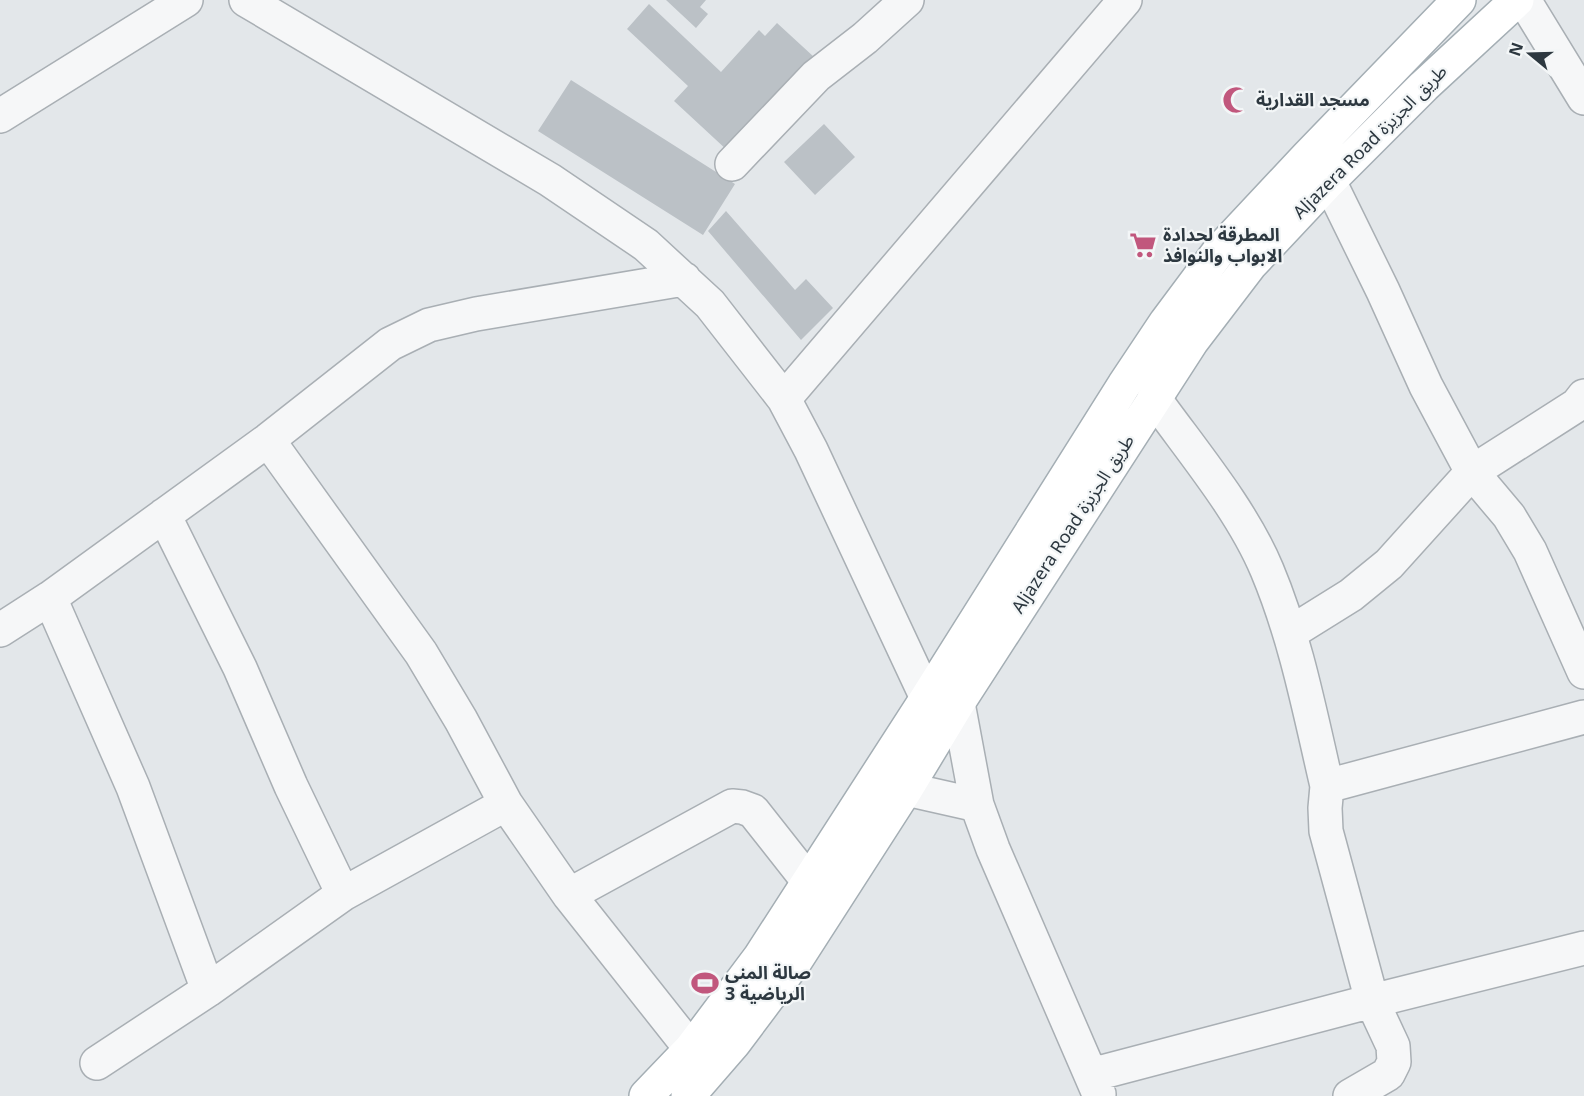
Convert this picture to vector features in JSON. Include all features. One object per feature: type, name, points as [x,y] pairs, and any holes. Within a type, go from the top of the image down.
[{"type":"main road","name":"Aljazera Road طريق الجزيزة","points":[[688,1096],[734,1043],[796,960],[906,789],[943,709],[1124,385],[1166,322],[1219,251],[1459,0]]},
{"type":"main road","name":"Aljazera Road طريق الجزيزة","points":[[646,1096],[691,1050],[760,957],[809,882],[943,709],[1192,341],[1250,265],[1424,86],[1517,0]]},
{"type":"street","points":[[0,117],[186,0]]},
{"type":"street","points":[[732,164],[816,76],[865,38],[907,0]]},
{"type":"street","points":[[784,399],[1125,0]]},
{"type":"street","points":[[1524,0],[1584,98]]},
{"type":"street","points":[[265,4],[550,180],[646,245],[710,304],[784,399],[943,709],[993,849],[1095,1086],[1372,1001],[1584,948]]},
{"type":"street","points":[[1329,182],[1383,291],[1426,386],[1472,472],[1509,516],[1530,551],[1584,672]]},
{"type":"street","points":[[0,630],[50,598],[268,440],[390,344],[429,325],[476,314],[684,279]]},
{"type":"street","points":[[1290,633],[1351,595],[1389,564],[1472,472],[1576,405],[1584,396]]},
{"type":"street","points":[[1154,398],[1239,517],[1266,568],[1290,633],[1327,786],[1326,831],[1372,1001],[1393,1046],[1394,1062],[1388,1074],[1350,1096]]},
{"type":"street","points":[[268,440],[421,653],[461,720],[506,804],[568,895],[691,1050]]},
{"type":"street","points":[[164,515],[240,668],[291,786],[343,894]]},
{"type":"street","points":[[50,598],[133,787],[208,990]]},
{"type":"street","points":[[1327,786],[1584,717]]},
{"type":"street","points":[[906,789],[977,805]]},
{"type":"street","points":[[97,1063],[208,990],[343,894],[506,804]]},
{"type":"street","points":[[568,895],[732,806],[753,811],[809,882]]},
{"type":"building","points":[[666,0],[706,0],[700,7],[708,14],[696,28]]},
{"type":"building","points":[[649,4],[721,72],[759,30],[765,36],[777,23],[814,57],[728,151],[674,101],[688,86],[627,29]]},
{"type":"building","points":[[571,80],[735,184],[703,235],[538,131]]},
{"type":"building","points":[[824,124],[855,157],[815,195],[784,162]]},
{"type":"building","points":[[726,211],[795,290],[806,279],[833,308],[801,340],[708,231]]},
{"type":"place","name":"مسجد القدارية","points":[[1236,100]]},
{"type":"place","name":"المطرقة لحدادة الابواب والنوافذ","points":[[1143,245]]},
{"type":"place","name":"صالة المنى الرياضية 3","points":[[705,983]]}]
